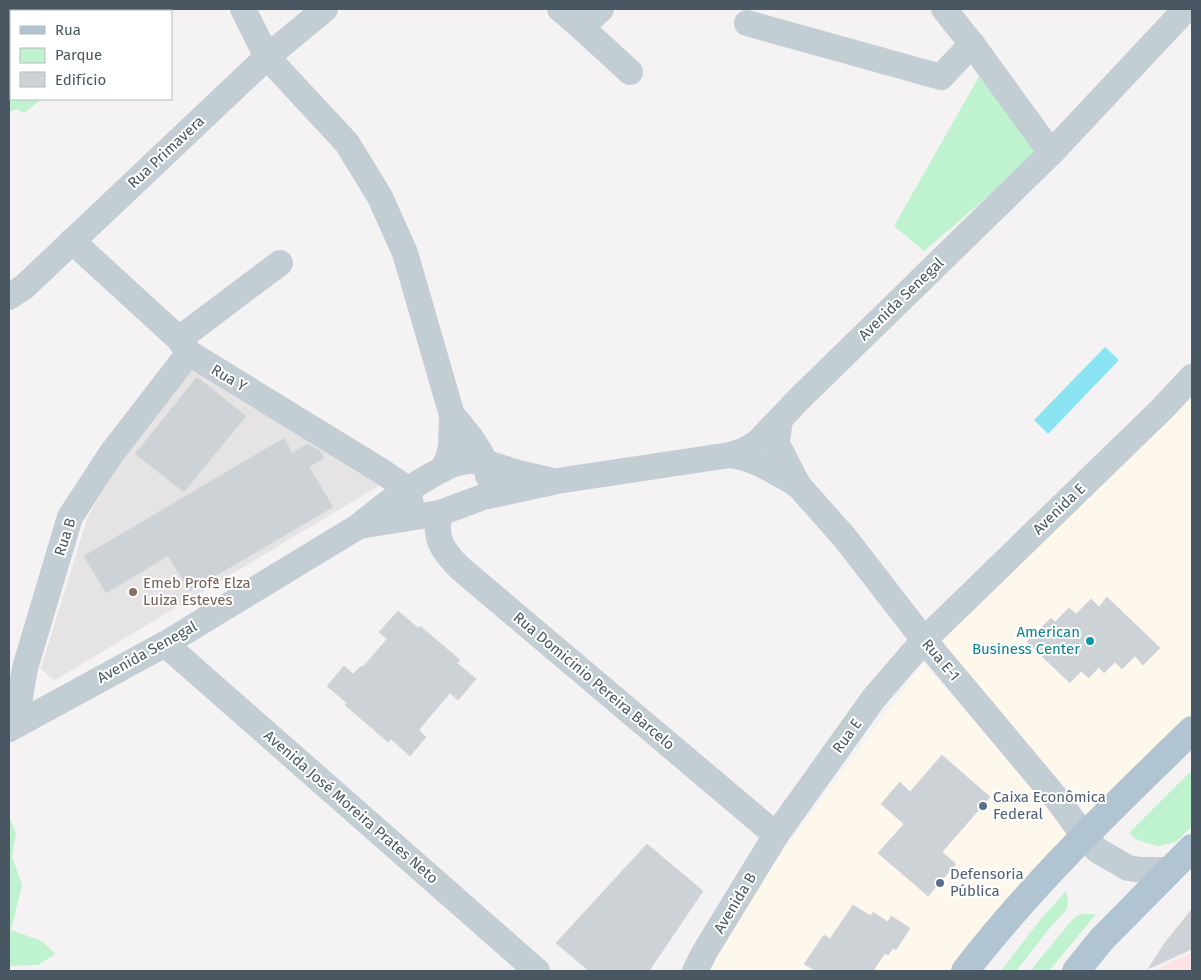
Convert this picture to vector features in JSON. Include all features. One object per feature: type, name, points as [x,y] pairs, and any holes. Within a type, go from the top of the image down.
[{"type":"main road","points":[[965,971],[1009,917],[1084,836],[1192,730]]},
{"type":"main road","points":[[1076,971],[1102,939],[1192,848]]},
{"type":"street","points":[[243,9],[267,57],[347,143],[380,197],[404,253],[452,415],[451,446],[443,469]]},
{"type":"street","name":"Rua Primavera","points":[[9,297],[24,287],[267,57],[325,9]]},
{"type":"street","points":[[560,9],[630,72]]},
{"type":"street","points":[[581,27],[601,9]]},
{"type":"street","points":[[944,9],[972,44],[1051,153]]},
{"type":"street","points":[[1187,9],[1192,13]]},
{"type":"street","name":"Avenida Senegal","points":[[359,526],[440,513],[483,497],[557,481],[730,455],[745,450],[757,443],[798,400],[1051,153],[1187,9]]},
{"type":"street","points":[[747,23],[941,76],[972,44]]},
{"type":"street","name":"Rua Y","points":[[72,242],[184,346],[408,489]]},
{"type":"street","name":"Rua B","points":[[13,726],[25,668],[70,517],[184,346],[280,264]]},
{"type":"street","name":"Avenida E","points":[[924,640],[1161,410],[1192,377]]},
{"type":"street","points":[[452,415],[464,428],[486,463],[488,482],[487,490],[483,497]]},
{"type":"street","name":"Rua E-1","points":[[780,420],[778,446],[798,485],[845,538],[924,640],[1056,799],[1084,836],[1098,850],[1128,868],[1170,870]]},
{"type":"street","name":"Rua E-1","points":[[730,455],[748,458],[760,463],[798,485]]},
{"type":"street","name":"Avenida Senegal","points":[[13,726],[165,644],[359,526],[408,489],[443,469],[470,461],[486,463],[517,473],[557,481]]},
{"type":"street","points":[[408,489],[413,516]]},
{"type":"street","name":"Rua Domicinio Pereira Barcelo","points":[[440,513],[437,527],[442,545],[461,569],[776,835]]},
{"type":"street","name":"Rua E","points":[[776,835],[874,698],[924,640]]},
{"type":"street","name":"Avenida José Moreira Prates Neto","points":[[165,644],[537,971]]},
{"type":"street","name":"Avenida B","points":[[695,971],[776,835]]},
{"type":"shaded area","name":"Emeb Profª Elza Luiza Esteves","points":[[196,365],[385,482],[55,680],[48,676],[41,668],[88,516],[122,460]]},
{"type":"shaded area","points":[[1192,386],[1192,719],[1092,819],[938,640]]},
{"type":"shaded area","points":[[923,663],[1076,836],[962,971],[710,971],[761,881]]},
{"type":"shaded area","points":[[1192,952],[1192,971],[1153,971]]},
{"type":"green space","points":[[10,16],[10,100],[41,100],[24,113],[16,109],[9,112]]},
{"type":"green space","points":[[981,73],[1040,152],[924,251],[894,226]]},
{"type":"green space","points":[[1192,770],[1192,826],[1176,842],[1159,846],[1136,839],[1129,833]]},
{"type":"green space","points":[[9,817],[16,833],[12,857],[22,885],[11,930],[42,941],[55,954],[38,965],[9,966]]},
{"type":"green space","points":[[1066,891],[1068,903],[1066,910],[1016,971],[1001,971],[1040,920]]},
{"type":"green space","points":[[1081,914],[1096,914],[1049,971],[1030,971],[1072,920]]},
{"type":"water","points":[[1105,347],[1119,360],[1048,434],[1034,420]]},
{"type":"building","points":[[197,377],[246,416],[184,492],[135,454]]},
{"type":"building","points":[[284,438],[292,453],[308,444],[319,450],[324,458],[309,467],[333,507],[190,591],[168,556],[106,593],[84,556]]},
{"type":"building","name":"American Business Center","points":[[1107,597],[1160,648],[1143,665],[1135,656],[1122,669],[1115,662],[1104,673],[1099,667],[1089,678],[1081,671],[1070,683],[1027,642],[1051,618],[1055,622],[1069,608],[1076,614],[1091,599],[1099,607]]},
{"type":"building","points":[[398,611],[418,628],[420,626],[460,660],[457,663],[476,679],[458,700],[450,693],[419,730],[426,737],[410,756],[391,739],[388,742],[345,705],[347,703],[327,686],[344,666],[353,674],[361,666],[363,667],[387,639],[379,632]]},
{"type":"building","points":[[942,755],[990,797],[942,852],[956,864],[928,896],[878,853],[904,824],[881,804],[900,782],[910,792]]},
{"type":"building","points":[[647,844],[703,891],[649,971],[589,971],[556,943]]},
{"type":"building","points":[[853,905],[871,916],[873,912],[888,922],[891,916],[910,928],[896,950],[893,948],[888,955],[885,953],[873,971],[816,971],[804,964],[824,935],[830,939]]},
{"type":"building","points":[[1192,909],[1192,949],[1148,969],[1164,944]]},
{"type":"place","name":"Emeb Profª Elza Luiza Esteves","points":[[133,592]]},
{"type":"place","name":"American Business Center","points":[[1090,641]]},
{"type":"place","name":"Caixa Econômica Federal","points":[[983,806]]},
{"type":"place","name":"Defensoria Pública","points":[[940,883]]}]
